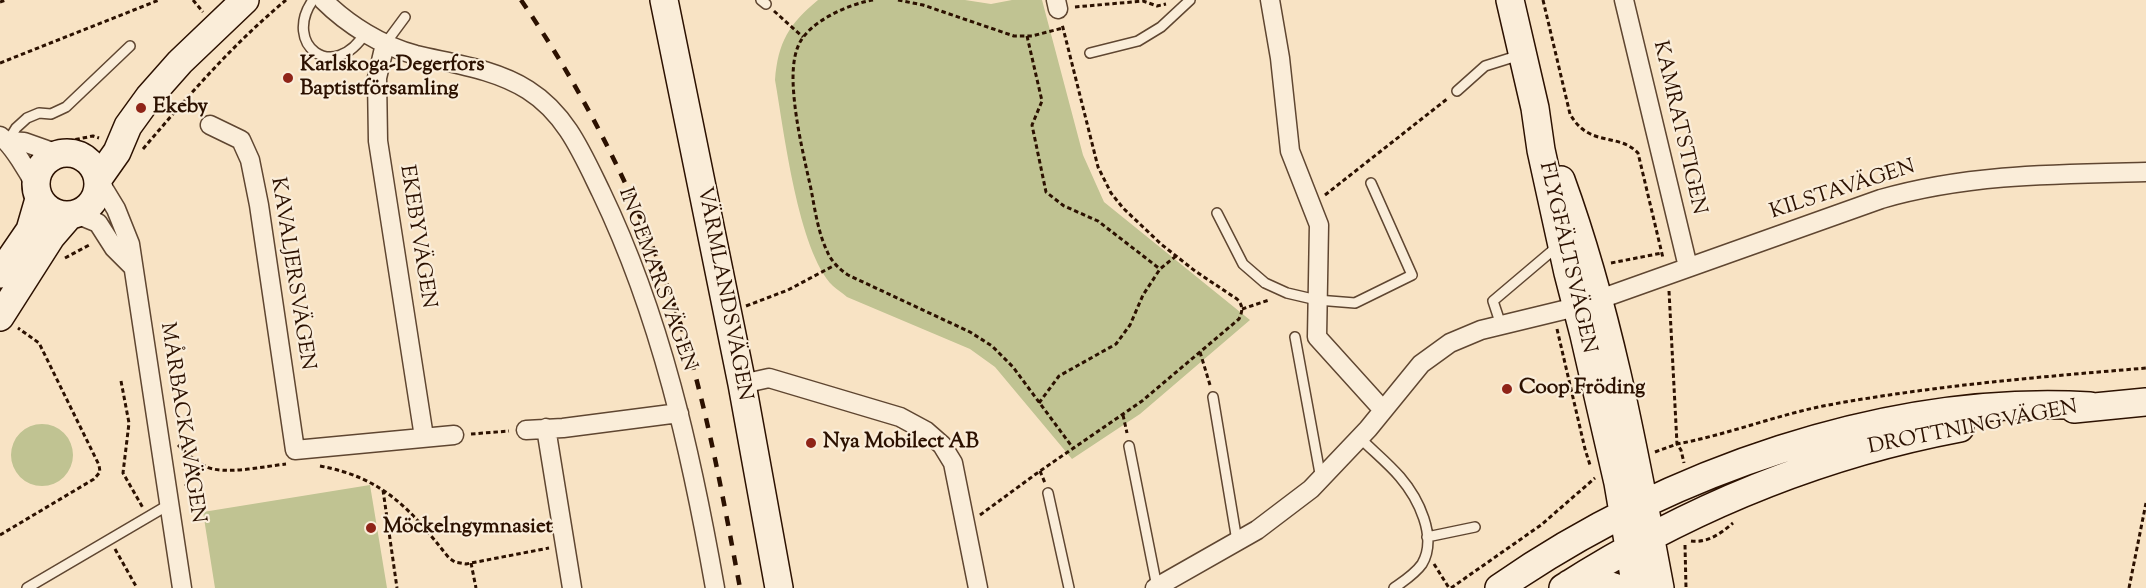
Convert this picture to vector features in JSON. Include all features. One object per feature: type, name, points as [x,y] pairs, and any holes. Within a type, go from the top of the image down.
[{"type":"street","points":[[98,180],[117,152],[128,126],[180,62],[245,0]]},
{"type":"street","name":"INGEMARSVÄGEN","points":[[323,0],[351,24],[385,44],[510,80],[547,104],[563,121],[584,157],[609,210],[630,261],[667,368],[701,509],[715,588]]},
{"type":"street","name":"VÄRMLANDSVÄGEN","points":[[664,0],[742,384],[779,588]]},
{"type":"street","points":[[1270,0],[1280,58],[1290,151],[1319,225],[1317,337],[1383,410]]},
{"type":"street","name":"FLYGFÄLTSVÄGEN","points":[[1509,0],[1535,108],[1549,189],[1633,446],[1634,508]]},
{"type":"street","name":"KAMRATSTIGEN","points":[[1624,0],[1688,267]]},
{"type":"street","name":"EKEBYVÄGEN","points":[[385,44],[377,78],[378,141],[424,437]]},
{"type":"street","name":"KAVALJERSVÄGEN","points":[[210,125],[241,140],[250,160],[259,205],[296,450],[424,437]]},
{"type":"street","points":[[0,274],[30,230],[37,193],[37,175],[43,164],[64,153],[89,147],[128,126]]},
{"type":"street","points":[[3,140],[24,142],[87,160],[95,169],[98,180],[95,199],[87,208],[73,215],[51,237],[6,320]]},
{"type":"street","points":[[3,140],[27,170],[37,193],[52,212],[73,215]]},
{"type":"street","name":"KILSTAVÄGEN","points":[[1156,587],[1257,530],[1287,508],[1321,479],[1360,438],[1421,364],[1450,343],[1481,330],[1588,303],[1917,188],[2023,174],[2146,172]]},
{"type":"street","name":"MÅRBACKAVÄGEN","points":[[98,180],[122,222],[130,244],[182,588]]},
{"type":"street","name":"MÅRBACKAVÄGEN","points":[[73,215],[98,223],[114,248],[132,266]]},
{"type":"street","name":"FLYGFÄLTSVÄGEN","points":[[1588,303],[1615,471],[1634,508]]},
{"type":"street","points":[[742,384],[769,378],[900,417],[926,431],[942,445],[953,463],[978,588]]},
{"type":"street","name":"DROTTNINGVÄGEN","points":[[1499,588],[1536,564],[1686,478],[1805,441],[1877,424],[1969,410],[2018,405],[2090,406],[2146,402]]},
{"type":"street","name":"DROTTNINGVÄGEN","points":[[1565,586],[1640,543],[1725,499],[1861,451],[1958,428],[2042,416],[2090,406]]},
{"type":"street","points":[[526,430],[679,413]]},
{"type":"street","points":[[546,428],[572,588]]},
{"type":"street","points":[[424,437],[454,435]]},
{"type":"street","points":[[1633,446],[1654,470],[1686,478]]},
{"type":"street","points":[[1634,508],[1640,543],[1660,588]]},
{"type":"street","points":[[1636,588],[1640,543]]},
{"type":"street","points":[[1565,586],[1602,583],[1617,588]]},
{"type":"lane","points":[[313,0],[303,22],[304,34],[309,47],[316,55],[326,58],[338,56],[357,47],[366,32]]},
{"type":"lane","points":[[1090,53],[1138,40],[1161,27],[1191,0]]},
{"type":"lane","points":[[385,44],[405,17]]},
{"type":"lane","points":[[3,140],[27,118],[39,113],[51,114],[66,107],[130,46]]},
{"type":"lane","points":[[1457,91],[1485,66],[1522,54]]},
{"type":"lane","points":[[1217,213],[1243,264],[1265,283],[1287,293],[1317,300],[1355,303],[1412,275],[1371,183]]},
{"type":"lane","points":[[1501,325],[1493,301],[1552,251]]},
{"type":"lane","points":[[1295,337],[1321,479]]},
{"type":"lane","points":[[1213,398],[1237,541]]},
{"type":"lane","points":[[1360,438],[1387,462],[1409,489],[1421,513],[1427,537],[1425,557],[1416,571],[1394,588]]},
{"type":"lane","points":[[1130,446],[1156,587]]},
{"type":"lane","points":[[1048,493],[1069,588]]},
{"type":"lane","points":[[27,588],[170,504]]},
{"type":"lane","points":[[1427,537],[1475,527]]},
{"type":"path","points":[[0,2],[6,0]]},
{"type":"path","points":[[0,55],[1,62],[159,0]]},
{"type":"path","points":[[137,156],[228,53],[286,0]]},
{"type":"path","points":[[873,0],[857,3],[815,26],[803,37],[794,58],[794,91],[803,152],[818,226],[826,250],[835,265],[862,283],[981,338],[1013,367],[1072,448]]},
{"type":"path","points":[[898,0],[923,5],[1003,34],[1027,36],[1063,28]]},
{"type":"path","points":[[1543,0],[1570,114],[1581,129],[1603,139],[1627,145],[1638,153],[1666,274],[1672,322],[1677,444],[1681,450],[1686,478]]},
{"type":"path","points":[[966,525],[1159,388],[1239,319],[1242,309],[1237,299],[1195,271],[1143,228],[1123,208],[1105,183],[1089,134],[1057,4],[1143,1],[1157,6],[1174,2]]},
{"type":"path","points":[[764,2],[803,37]]},
{"type":"path","points":[[1027,36],[1042,101],[1032,125],[1046,192],[1064,206],[1098,221],[1160,269]]},
{"type":"path","points":[[1312,205],[1457,91]]},
{"type":"path","points":[[58,262],[99,240]]},
{"type":"path","points":[[1605,265],[1662,253]]},
{"type":"path","points":[[1040,403],[1059,376],[1116,344],[1130,325],[1143,295],[1160,269],[1176,256]]},
{"type":"path","points":[[745,307],[788,290],[835,265]]},
{"type":"path","points":[[1242,309],[1287,293]]},
{"type":"path","points":[[0,535],[94,479],[100,472],[99,465],[39,343],[6,320]]},
{"type":"path","points":[[1200,352],[1213,398]]},
{"type":"path","points":[[121,381],[129,423],[123,473],[148,517]]},
{"type":"path","points":[[1123,415],[1130,446]]},
{"type":"path","points":[[454,435],[526,430]]},
{"type":"path","points":[[1425,557],[1437,567],[1450,588],[1541,525],[1596,477]]},
{"type":"path","points":[[383,490],[397,588]]},
{"type":"path","points":[[2129,588],[2146,503]]},
{"type":"path","points":[[1686,588],[1684,557],[1686,540],[1703,542],[1710,539],[1740,516]]},
{"type":"path","points":[[109,540],[137,588]]},
{"type":"path","points":[[471,563],[476,588]]},
{"type":"green space","points":[[818,0],[965,0],[991,4],[1012,0],[1042,0],[1083,155],[1104,202],[1250,320],[1140,414],[1072,459],[995,367],[970,349],[847,297],[833,286],[821,269],[810,246],[794,189],[775,80],[782,44],[799,17]]},
{"type":"green space","points":[[42,424],[54,426],[64,433],[71,443],[73,455],[71,467],[64,477],[54,484],[42,486],[30,484],[20,477],[13,467],[11,455],[13,443],[20,433],[30,426]]},
{"type":"green space","points":[[370,485],[387,588],[215,588],[203,512]]},
{"type":"railway","points":[[521,0],[547,39],[594,120],[653,247],[684,335],[701,398],[740,588]]},
{"type":"place","name":"Karlskoga-Degerfors Baptistförsamling","points":[[288,78]]},
{"type":"place","name":"Ekeby","points":[[141,108]]},
{"type":"place","name":"Coop Fröding","points":[[1507,389]]},
{"type":"place","name":"Nya Mobilect AB","points":[[811,443]]},
{"type":"place","name":"Möckelngymnasiet","points":[[371,528]]}]
